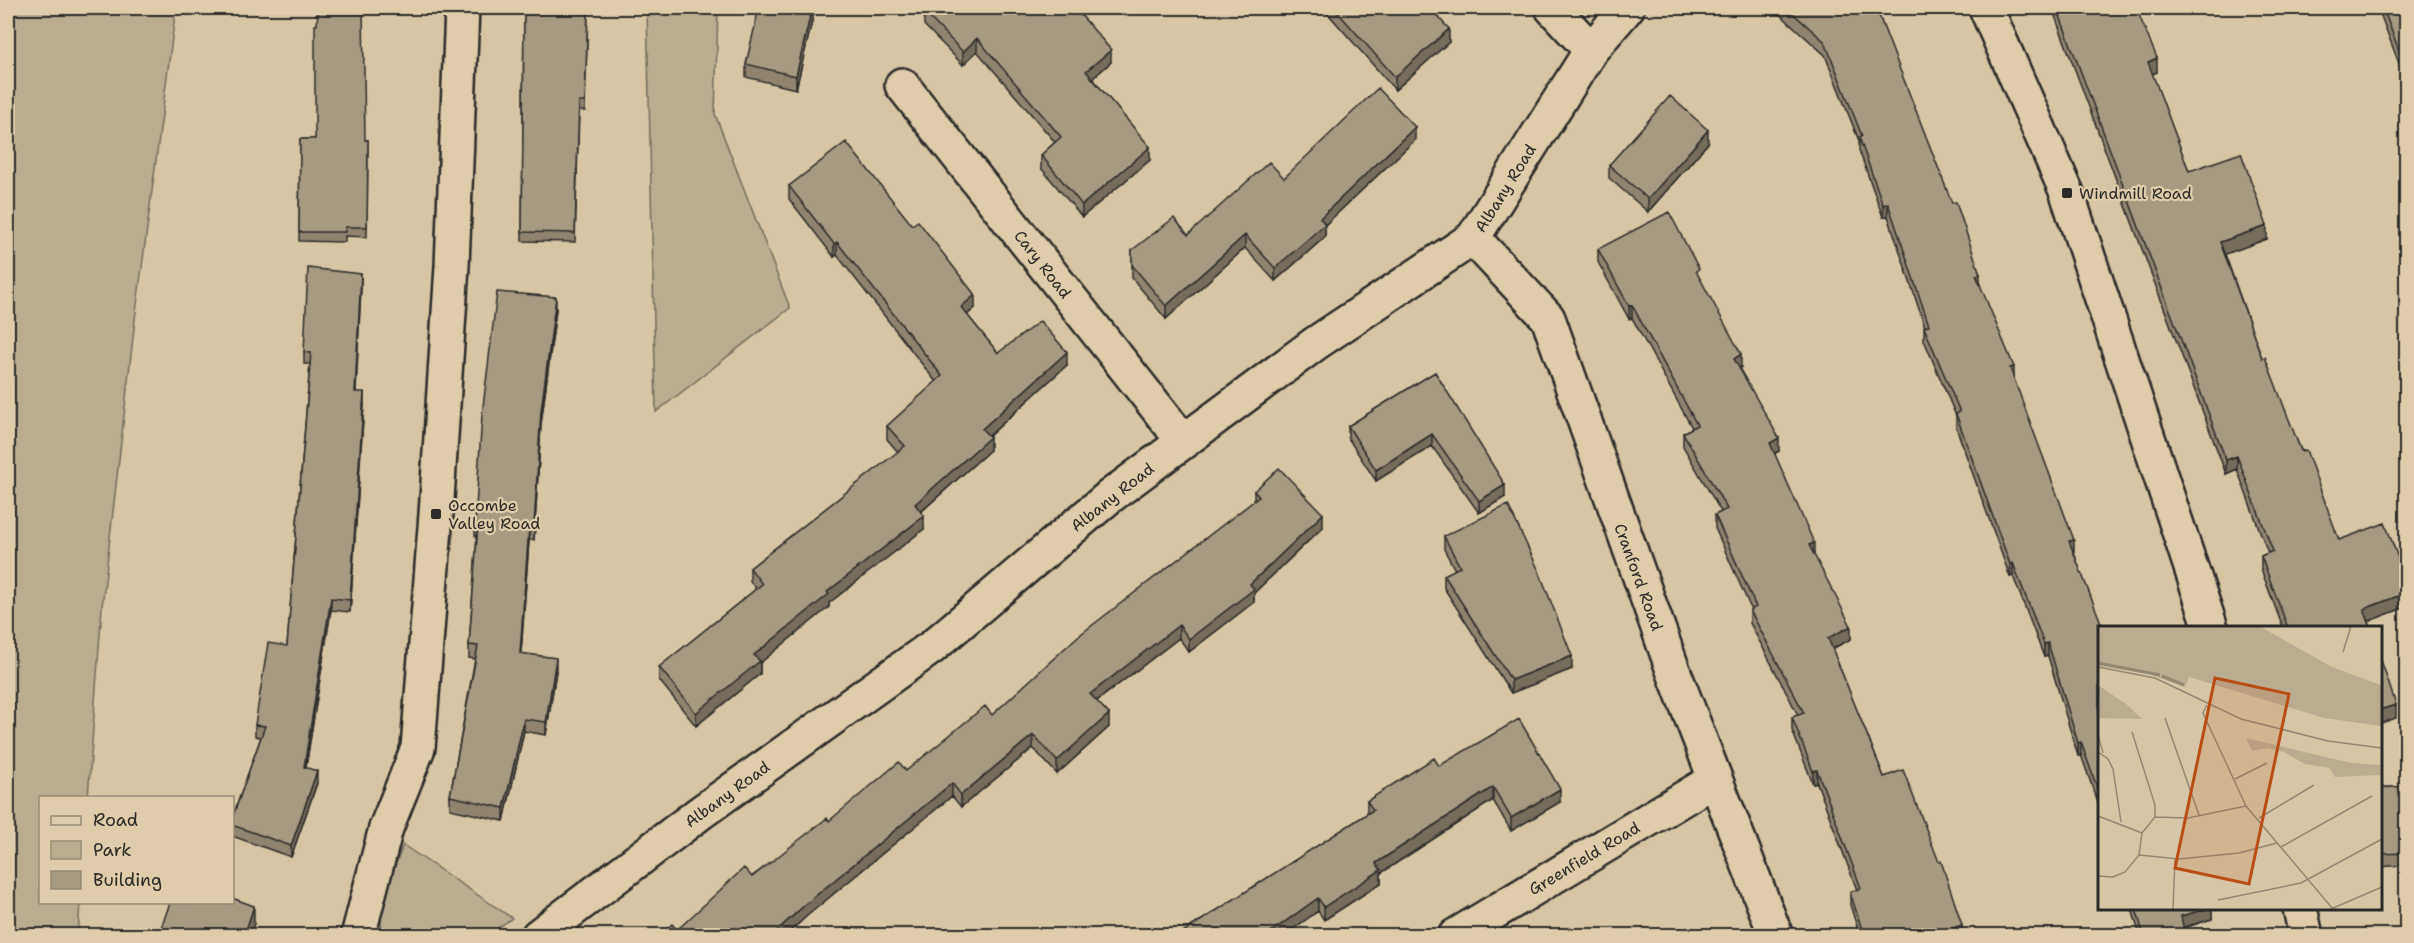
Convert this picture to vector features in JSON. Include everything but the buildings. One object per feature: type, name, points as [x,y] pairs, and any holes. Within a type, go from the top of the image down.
[{"type":"street","points":[[358,936],[386,828],[418,748],[451,277],[462,8]]},
{"type":"street","points":[[1552,8],[1592,50]]},
{"type":"street","name":"Albany Road","points":[[537,936],[700,813],[932,647],[1109,497],[1316,343],[1473,238],[1592,50],[1627,8]]},
{"type":"street","points":[[1986,8],[2067,193],[2210,626]]},
{"type":"street","name":"Cary Road","points":[[902,85],[1184,442]]},
{"type":"street","name":"Cranford Road","points":[[1473,238],[1548,318],[1714,780],[1776,936]]},
{"type":"street","name":"Greenfield Road","points":[[1455,936],[1714,780]]},
{"type":"street","points":[[2300,910],[2306,936]]},
{"type":"green space","points":[[8,8],[176,8],[135,320],[102,607],[88,796],[39,796],[39,904],[80,904],[78,935],[8,935]]},
{"type":"green space","points":[[647,8],[718,8],[715,114],[790,308],[656,412]]},
{"type":"green space","points":[[403,845],[512,918],[488,935],[382,935],[380,906]]},
{"type":"place","name":"Windmill Road","points":[[2067,193]]},
{"type":"place","name":"Occombe Valley Road","points":[[436,514]]}]
